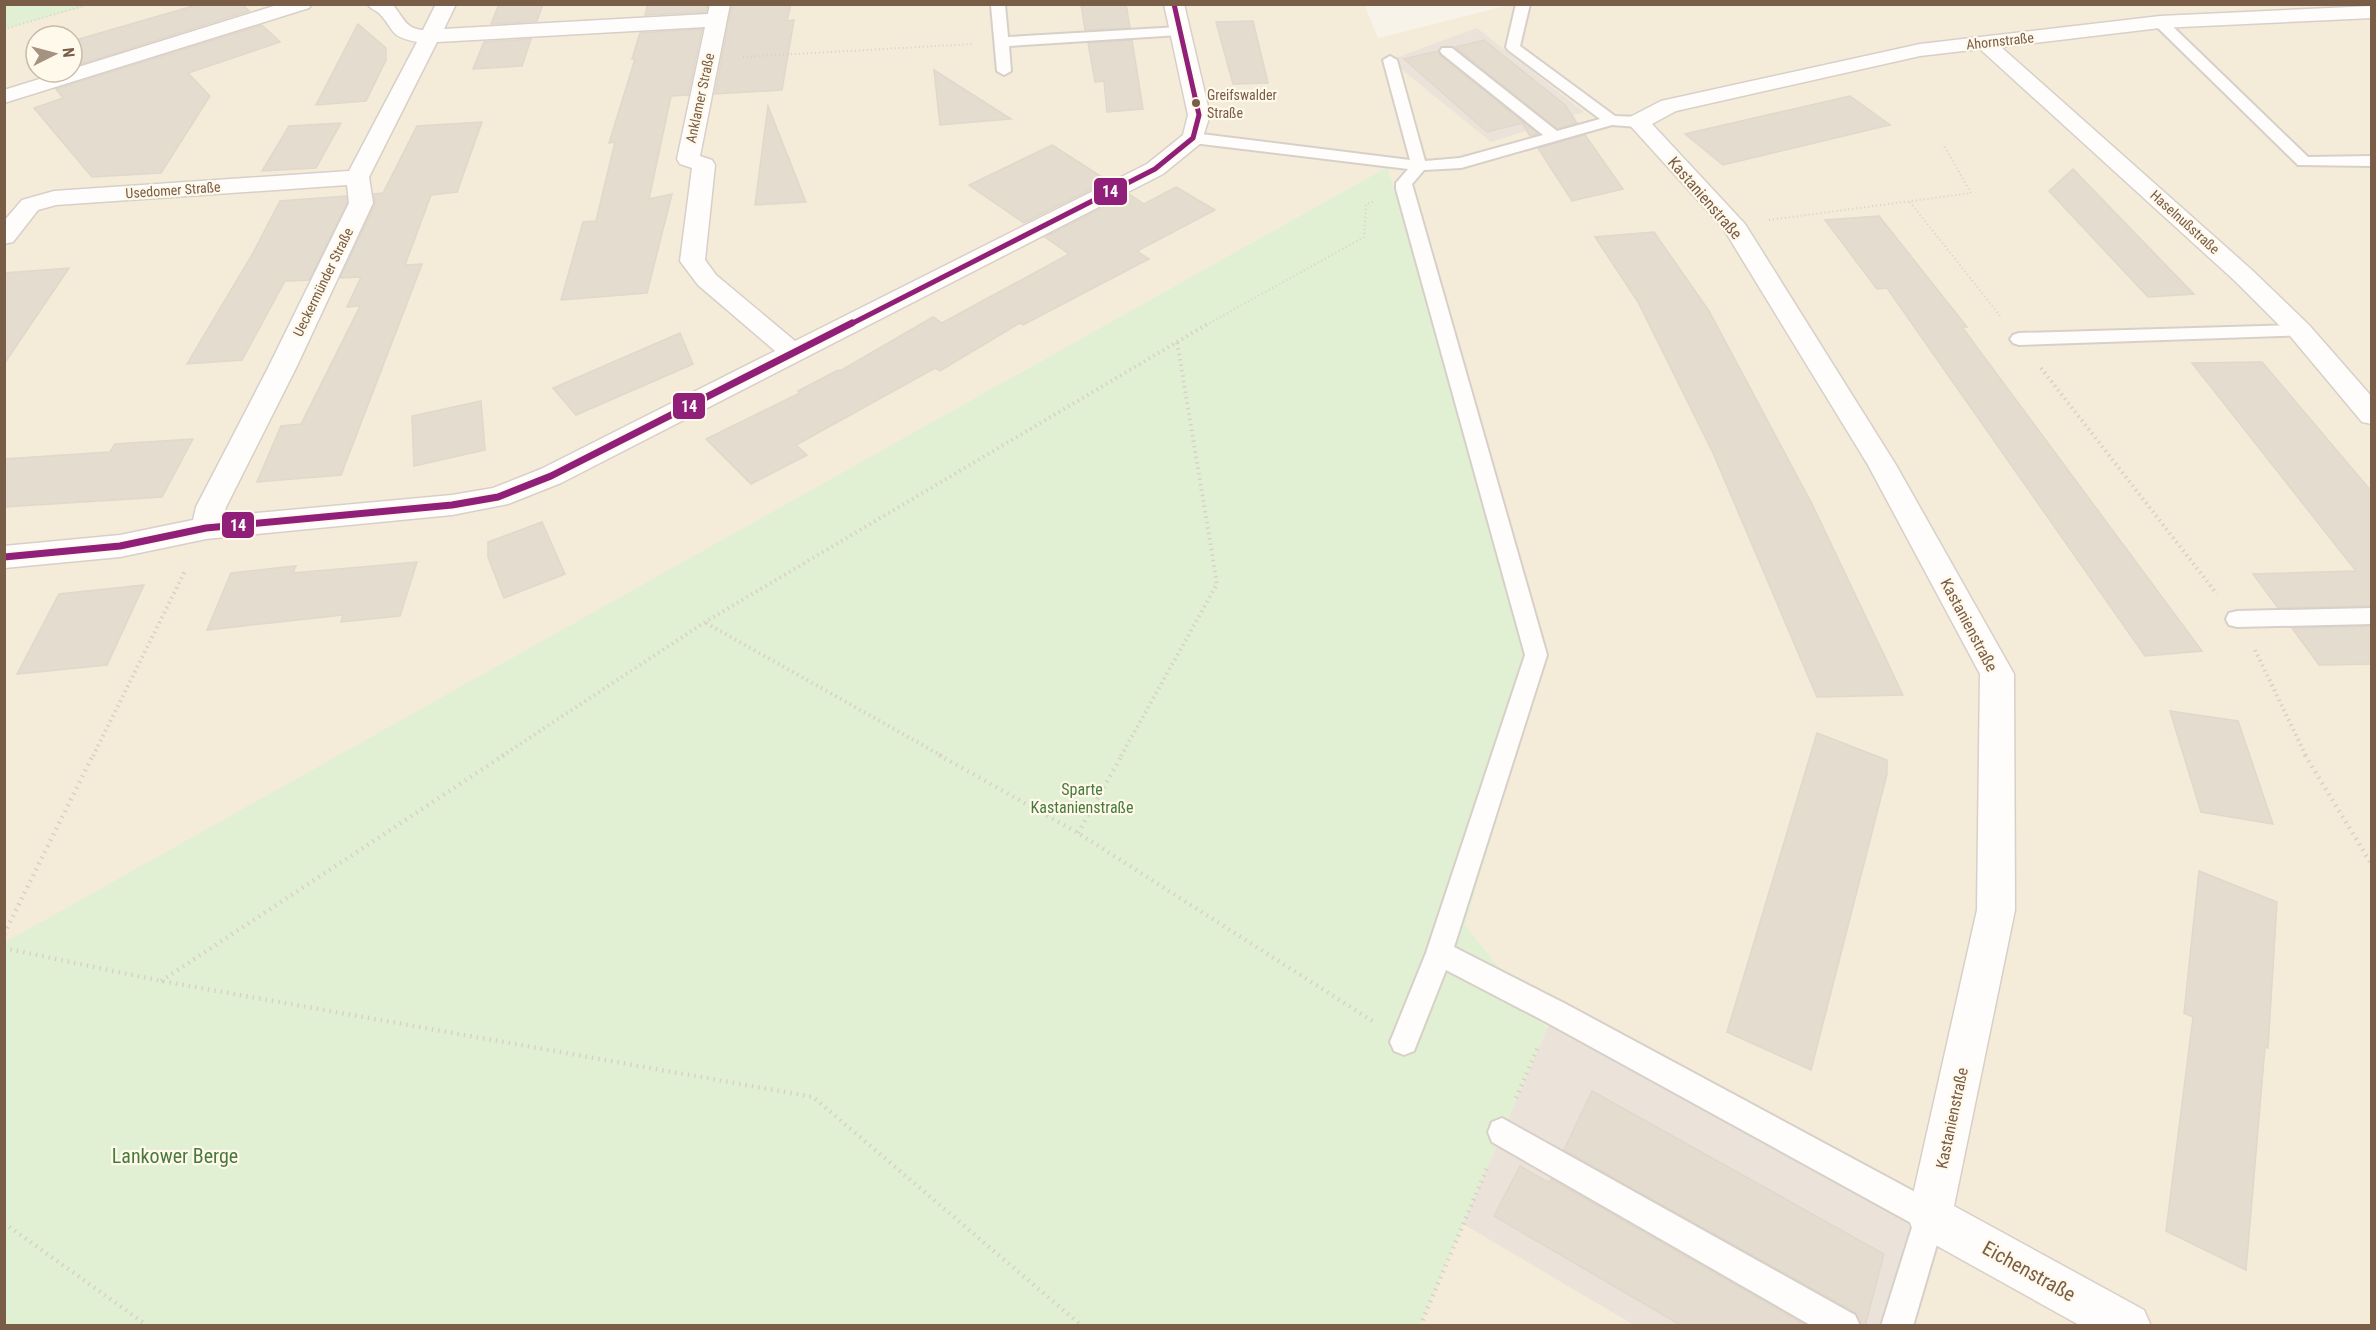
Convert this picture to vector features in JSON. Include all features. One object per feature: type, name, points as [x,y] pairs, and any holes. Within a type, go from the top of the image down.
[{"type":"street","points":[[4,97],[302,4]]},
{"type":"street","points":[[377,4],[382,6],[402,33],[415,37],[718,12]]},
{"type":"street","points":[[357,177],[446,4]]},
{"type":"street","name":"Anklamer Straße","points":[[718,12],[688,159],[704,165],[692,261],[707,280],[792,352]]},
{"type":"street","name":"Ahornstraße","points":[[1625,121],[1669,106],[1920,50],[2160,22],[2372,12]]},
{"type":"street","points":[[4,557],[120,546],[206,528],[452,505],[498,497],[551,476],[1155,169],[1193,138],[1198,116],[1177,18]]},
{"type":"street","name":"Haselnußstraße","points":[[1985,43],[2244,276],[2300,331],[2372,415]]},
{"type":"street","name":"Kastanienstraße","points":[[1625,121],[1732,224],[1881,465],[1997,674],[1996,910],[1930,1217]]},
{"type":"street","name":"Usedomer Straße","points":[[4,237],[30,205],[54,198],[357,177]]},
{"type":"street","name":"Ueckermünder Straße","points":[[206,528],[211,507],[282,368],[361,202],[357,177]]},
{"type":"street","name":"Eichenstraße","points":[[1930,1217],[2128,1326]]},
{"type":"lane","points":[[1523,4],[1512,47],[1625,121]]},
{"type":"lane","points":[[998,5],[1004,71]]},
{"type":"lane","points":[[1002,42],[1177,18]]},
{"type":"lane","points":[[2160,22],[2304,162],[2372,161]]},
{"type":"lane","points":[[1447,51],[1554,136]]},
{"type":"lane","points":[[1390,60],[1419,166]]},
{"type":"lane","points":[[1193,138],[1419,166],[1461,163],[1554,136],[1625,121]]},
{"type":"lane","points":[[1404,1042],[1439,952],[1536,655],[1404,189],[1404,183],[1419,166]]},
{"type":"lane","points":[[2019,339],[2300,331]]},
{"type":"lane","points":[[2237,619],[2372,616]]},
{"type":"lane","points":[[1439,952],[1554,1012],[1930,1217],[1897,1326]]},
{"type":"lane","points":[[1502,1132],[1844,1326]]},
{"type":"path","points":[[4,29],[90,4]]},
{"type":"path","points":[[709,59],[1002,42]]},
{"type":"path","points":[[1732,224],[1971,193],[1943,144]]},
{"type":"path","points":[[161,981],[705,622],[1177,341],[1364,237],[1366,204],[1404,189]]},
{"type":"path","points":[[1910,202],[2237,619],[2260,657],[2307,759],[2372,865]]},
{"type":"path","points":[[1078,833],[1217,584],[1177,341]]},
{"type":"path","points":[[4,934],[206,528]]},
{"type":"path","points":[[705,622],[1078,833],[1404,1042]]},
{"type":"path","points":[[4,948],[161,981],[813,1097],[1082,1326]]},
{"type":"path","points":[[4,1223],[148,1326]]},
{"type":"shaded area","points":[[1364,4],[1378,38],[1513,4],[2371,5],[2371,1325],[1420,1325],[1547,1028],[1465,925],[1547,654],[1387,167],[5,943],[5,5]]},
{"type":"shaded area","points":[[1477,28],[1584,112],[1491,142],[1390,60]]},
{"type":"shaded area","points":[[1554,1012],[1930,1217],[1897,1326],[1634,1325],[1463,1224]]},
{"type":"green space","points":[[5,4],[90,4],[90,5],[5,29]]},
{"type":"green space","name":"Sparte Kastanienstraße","points":[[1387,167],[1547,654],[1465,925],[1547,1028],[1420,1325],[5,1325],[4,943]]},
{"type":"building","points":[[200,4],[242,4],[249,11],[84,63],[84,38]]},
{"type":"building","points":[[499,4],[543,4],[537,21],[491,24]]},
{"type":"building","points":[[648,4],[708,4],[706,12],[645,15]]},
{"type":"building","points":[[732,4],[791,4],[787,21],[794,20],[782,90],[715,94]]},
{"type":"building","points":[[1081,4],[1126,4],[1130,28],[1085,30]]},
{"type":"building","points":[[1253,21],[1268,83],[1233,84],[1216,22]]},
{"type":"building","points":[[358,24],[386,48],[386,60],[366,101],[316,105]]},
{"type":"building","points":[[262,25],[280,42],[188,73],[210,96],[161,173],[92,177],[34,108],[63,98],[56,89],[72,84],[84,84],[84,80]]},
{"type":"building","points":[[702,29],[688,95],[671,96],[649,199],[672,194],[647,293],[561,300],[583,222],[596,221],[615,142],[609,143],[635,59],[632,59],[640,33]]},
{"type":"building","points":[[531,39],[522,66],[473,69],[484,42]]},
{"type":"building","points":[[1132,40],[1143,109],[1107,112],[1104,81],[1095,82],[1088,43]]},
{"type":"building","points":[[1484,40],[1565,105],[1577,123],[1557,129],[1455,47]]},
{"type":"building","points":[[1438,51],[1441,56],[1538,134],[1530,136],[1522,123],[1487,132],[1404,59]]},
{"type":"building","points":[[934,70],[1011,119],[940,125]]},
{"type":"building","points":[[1850,96],[1890,125],[1723,165],[1685,134]]},
{"type":"building","points":[[768,106],[806,202],[755,205]]},
{"type":"building","points":[[482,122],[457,192],[431,195],[405,265],[422,264],[341,475],[257,482],[281,426],[301,424],[360,306],[347,307],[361,277],[340,278],[375,204],[374,194],[383,193],[417,126]]},
{"type":"building","points":[[341,123],[316,168],[262,171],[289,126]]},
{"type":"building","points":[[1585,135],[1623,189],[1572,201],[1538,148]]},
{"type":"building","points":[[1052,145],[1108,181],[1024,223],[969,185]]},
{"type":"building","points":[[2073,169],[2194,294],[2148,297],[2049,191]]},
{"type":"building","points":[[1176,187],[1215,210],[1137,251],[1149,259],[1023,325],[1020,323],[940,371],[935,368],[796,445],[807,455],[751,484],[706,439],[800,393],[798,391],[840,371],[933,317],[942,323],[1069,254],[1045,237],[1129,194],[1144,204]]},
{"type":"building","points":[[346,196],[347,203],[309,280],[285,281],[242,360],[187,364],[253,253],[280,201]]},
{"type":"building","points":[[1879,216],[1967,327],[1962,327],[2202,651],[2145,656],[1887,288],[1877,289],[1825,220]]},
{"type":"building","points":[[1654,232],[1709,311],[1812,504],[1903,695],[1817,697],[1713,453],[1638,302],[1595,237]]},
{"type":"building","points":[[69,268],[4,364],[4,273]]},
{"type":"building","points":[[680,333],[693,364],[576,415],[553,388]]},
{"type":"building","points":[[2262,362],[2372,492],[2372,606],[2278,608],[2253,574],[2356,571],[2192,363]]},
{"type":"building","points":[[481,401],[485,450],[414,466],[412,416]]},
{"type":"building","points":[[193,439],[162,497],[4,507],[4,459],[110,452],[115,444]]},
{"type":"building","points":[[542,522],[565,574],[504,598],[488,557],[488,542]]},
{"type":"building","points":[[417,562],[400,616],[341,622],[343,615],[207,630],[231,573],[296,566],[293,573]]},
{"type":"building","points":[[144,585],[107,665],[17,674],[59,594]]},
{"type":"building","points":[[2372,626],[2372,664],[2319,665],[2292,628]]},
{"type":"building","points":[[2170,711],[2238,721],[2273,824],[2201,812]]},
{"type":"building","points":[[1817,733],[1887,760],[1887,774],[1811,1070],[1727,1032]]},
{"type":"building","points":[[2199,871],[2277,902],[2268,1048],[2265,1047],[2246,1270],[2166,1231],[2193,1017],[2184,1013]]},
{"type":"building","points":[[1592,1091],[1884,1254],[1865,1326],[1862,1326],[1856,1313],[1564,1150]]},
{"type":"building","points":[[1520,1166],[1549,1183],[1551,1179],[1807,1326],[1682,1326],[1494,1216]]},
{"type":"transit line","name":"14","points":[[4,557],[120,546],[206,528],[452,505],[498,497],[551,476],[1155,169],[1193,138],[1199,115],[1174,4]]},
{"type":"place","name":"Greifswalder Straße","points":[[1196,103]]},
{"type":"park label","name":"Lankower Berge","points":[[175,1156]]}]
